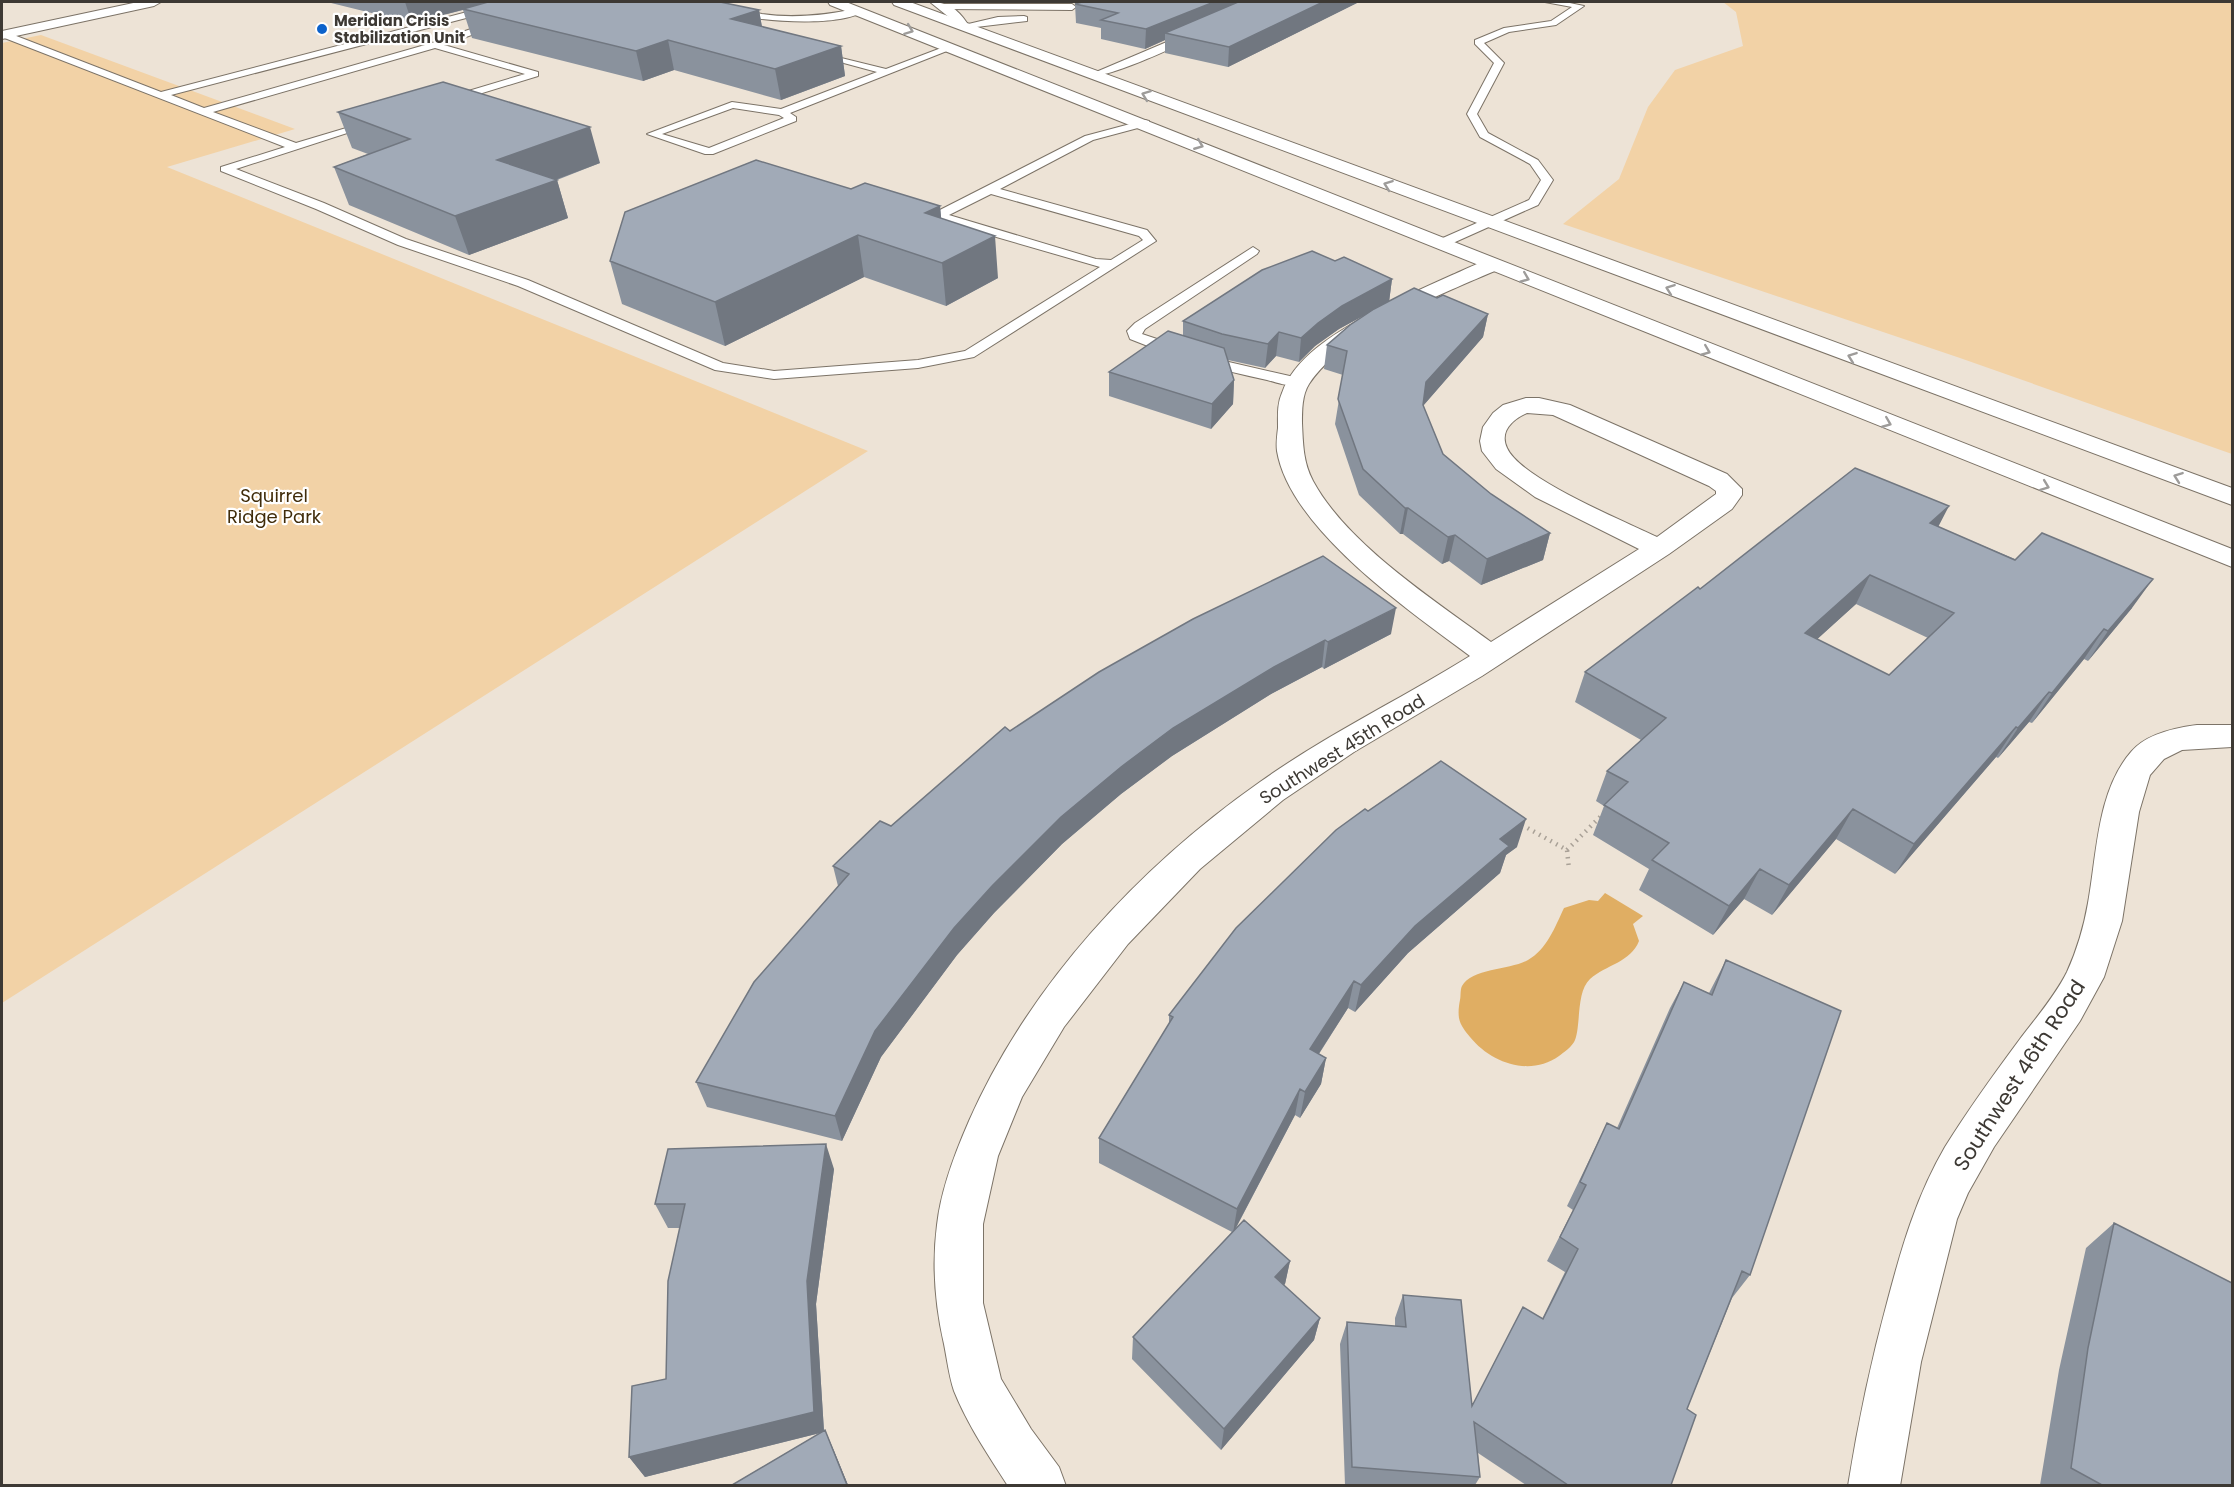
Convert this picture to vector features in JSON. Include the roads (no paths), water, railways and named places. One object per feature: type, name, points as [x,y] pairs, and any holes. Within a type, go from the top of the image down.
[{"type":"main road","points":[[2,32],[108,2]]},
{"type":"main road","points":[[2,32],[154,2]]},
{"type":"main road","points":[[835,2],[1145,123],[1492,265],[2232,559]]},
{"type":"main road","points":[[860,12],[900,2],[964,24],[1190,111],[2232,498]]},
{"type":"main road","points":[[939,4],[964,24]]},
{"type":"main road","points":[[1145,123],[1190,111]]},
{"type":"main road","points":[[1490,656],[1376,568],[1316,506],[1299,477],[1290,453],[1289,407],[1298,382],[1323,356],[1355,333],[1407,302],[1542,242]]},
{"type":"main road","name":"Southwest 45th Road","points":[[1040,1485],[1013,1448],[978,1388],[959,1303],[960,1224],[976,1156],[1005,1088],[1050,1015],[1115,933],[1187,859],[1271,791],[1342,744],[1490,656],[1659,548],[1723,503],[1729,495],[1729,489],[1718,480],[1561,410],[1537,404],[1521,405],[1505,415],[1494,426],[1492,439],[1495,452],[1509,468],[1535,485],[1659,548]]},
{"type":"main road","name":"Southwest 46th Road","points":[[1874,1485],[1881,1433],[1929,1235],[1951,1180],[1987,1119],[2059,1019],[2084,976],[2103,920],[2130,780],[2143,760],[2165,743],[2189,736],[2232,736]]},
{"type":"lane","points":[[702,2],[770,19],[795,21],[823,19],[860,12]]},
{"type":"lane","points":[[1440,244],[1534,201],[1547,180],[1534,162],[1484,135],[1472,114],[1499,63],[1478,42],[1507,30],[1553,23],[1580,6],[1549,2]]},
{"type":"lane","points":[[939,4],[1075,6],[1055,18]]},
{"type":"lane","points":[[160,95],[485,9],[504,7]]},
{"type":"lane","points":[[964,24],[1032,19]]},
{"type":"lane","points":[[201,112],[435,45],[509,20]]},
{"type":"lane","points":[[1094,75],[1134,61],[1202,30]]},
{"type":"lane","points":[[2,32],[295,147]]},
{"type":"lane","points":[[434,105],[535,74],[435,45]]},
{"type":"lane","points":[[782,112],[792,119],[709,152],[652,134],[732,105],[782,112],[952,47]]},
{"type":"lane","points":[[832,57],[887,72]]},
{"type":"lane","points":[[384,120],[225,169],[320,206],[402,243],[523,283],[720,367],[774,375],[918,364],[969,354],[1150,241],[1143,233],[990,190]]},
{"type":"lane","points":[[1114,264],[1095,263],[938,216],[1089,138],[1145,123]]},
{"type":"lane","points":[[1253,251],[1140,326],[1134,331],[1135,336],[1211,362],[1298,382]]},
{"type":"place","name":"Meridian Crisis Stabilization Unit","points":[[322,29]]},
{"type":"park label","name":"Squirrel Ridge Park","points":[[274,505]]}]
